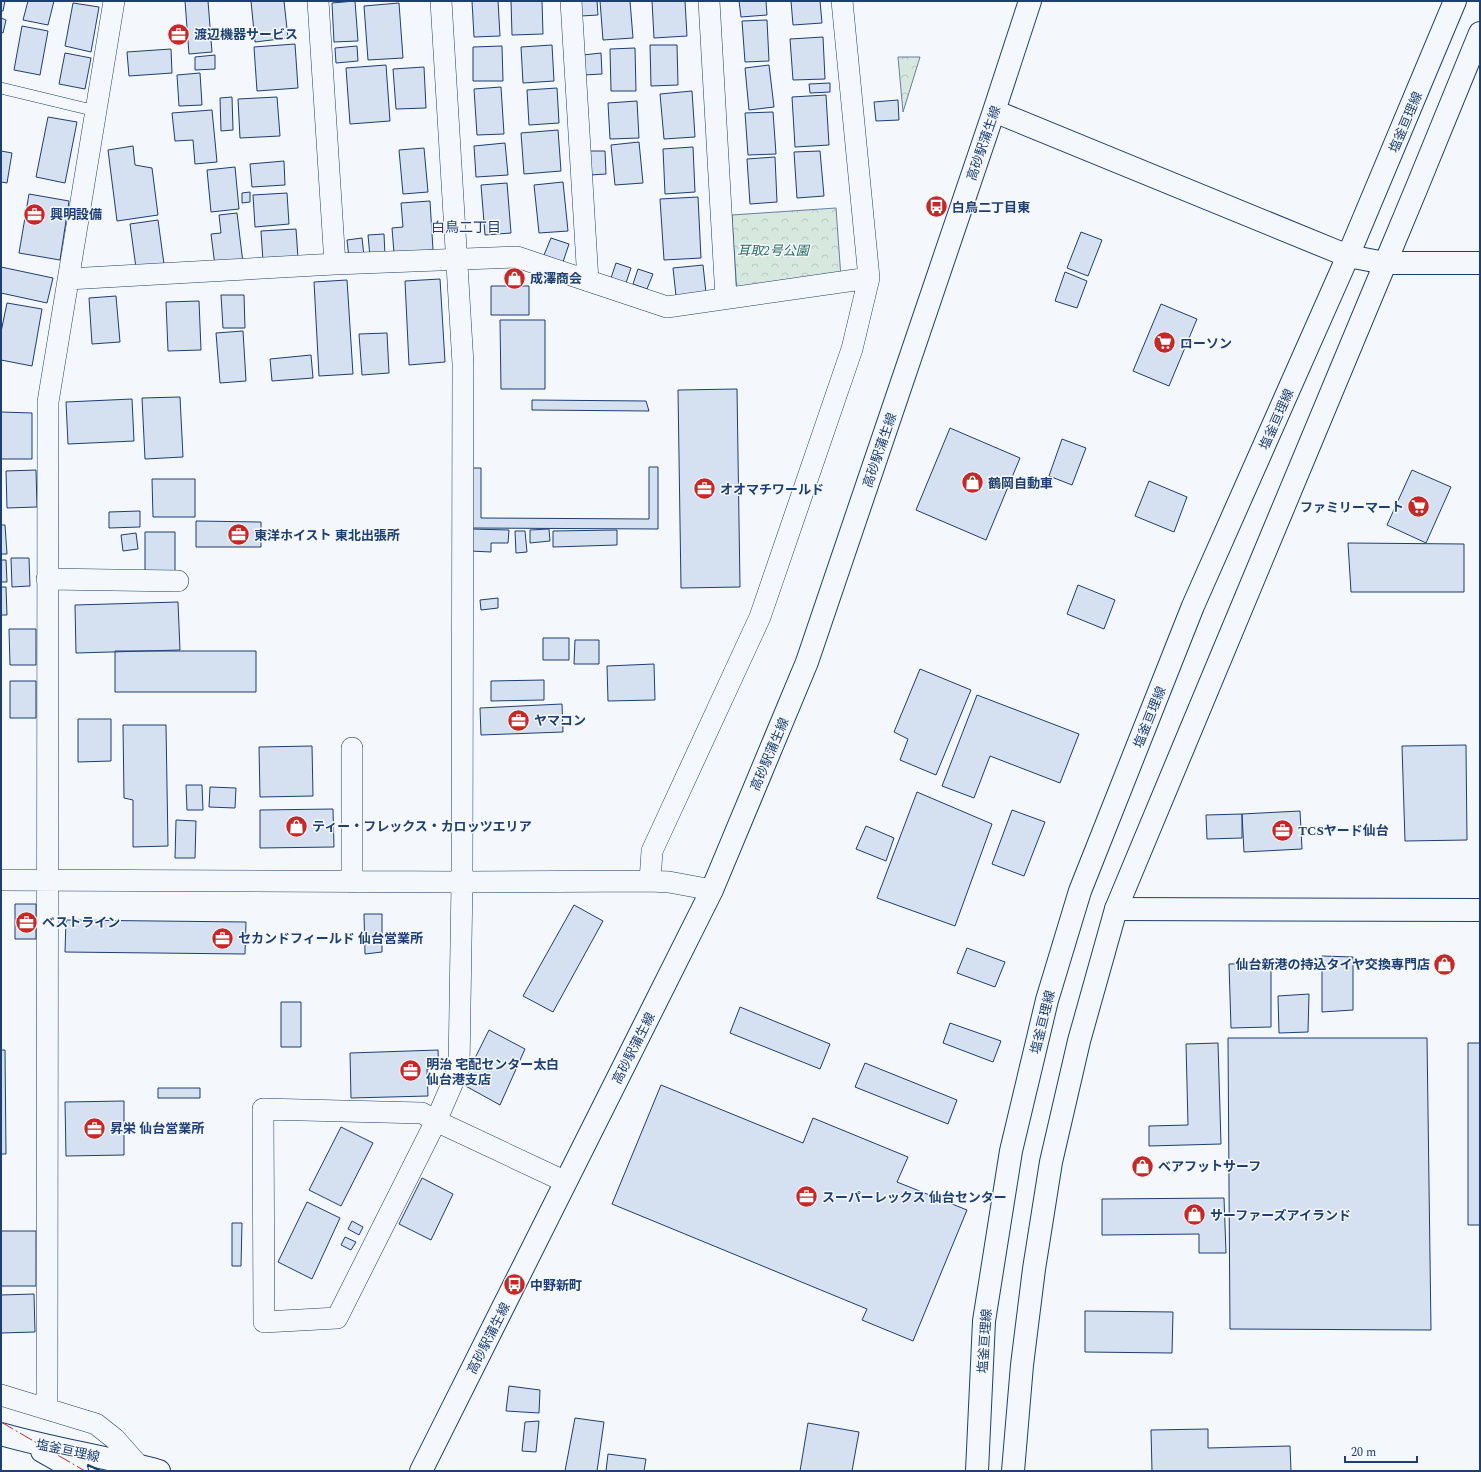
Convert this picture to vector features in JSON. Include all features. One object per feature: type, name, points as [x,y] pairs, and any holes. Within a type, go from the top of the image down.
[{"type":"main road","name":"高砂駅蒲生線","points":[[421,1471],[712,890],[807,662],[1030,1]]},
{"type":"main road","name":"塩釜亘理線","points":[[977,1471],[984,1321],[1011,1151],[1047,1000],[1080,892],[1193,606],[1348,256],[1455,1]]},
{"type":"main road","points":[[1013,1471],[1022,1365],[1034,1268],[1051,1162],[1078,1041],[1116,909],[1480,33]]},
{"type":"main road","points":[[994,111],[1348,256],[1385,263],[1480,263]]},
{"type":"main road","points":[[1116,909],[1480,910]]},
{"type":"main road","name":"塩釜亘理線","points":[[1,1434],[138,1468],[159,1471]]},
{"type":"main road","name":"塩釜亘理線","points":[[24,1440],[77,1471]]},
{"type":"street","points":[[47,1409],[48,402],[114,1]]},
{"type":"street","points":[[318,1],[335,264]]},
{"type":"street","points":[[441,1],[464,364],[462,882],[459,1068],[436,1121],[337,1318],[264,1322],[263,1109],[422,1113],[436,1121],[566,1182]]},
{"type":"street","points":[[571,1],[588,281]]},
{"type":"street","points":[[709,1],[726,298]]},
{"type":"street","points":[[650,881],[652,851],[760,616],[852,349],[869,278],[842,1]]},
{"type":"street","points":[[68,279],[335,264],[517,257],[666,307],[869,278]]},
{"type":"street","points":[[47,579],[178,581]]},
{"type":"street","points":[[352,748],[352,882]]},
{"type":"street","points":[[1,880],[352,882],[650,881],[669,882],[712,890]]},
{"type":"street","points":[[1,1395],[96,1424],[116,1439],[138,1468]]},
{"type":"lane","points":[[1,88],[96,111]]},
{"type":"green space","points":[[898,57],[920,57],[903,112]]},
{"type":"green space","name":"耳取2号公園","points":[[836,208],[841,278],[737,293],[732,215]]},
{"type":"building","points":[[1,1],[5,1],[3,11],[1,11]]},
{"type":"building","points":[[28,1],[54,1],[48,25],[23,20]]},
{"type":"building","points":[[185,1],[208,1],[212,52],[189,54]]},
{"type":"building","points":[[251,1],[284,1],[288,38],[255,42]]},
{"type":"building","points":[[355,1],[358,41],[334,42],[332,3]]},
{"type":"building","points":[[472,1],[498,1],[500,36],[474,37]]},
{"type":"building","points":[[511,1],[542,1],[543,34],[512,35]]},
{"type":"building","points":[[580,1],[597,1],[598,15],[581,16]]},
{"type":"building","points":[[600,1],[630,1],[633,38],[603,40]]},
{"type":"building","points":[[652,1],[685,1],[687,36],[654,38]]},
{"type":"building","points":[[739,1],[766,1],[767,15],[741,17]]},
{"type":"building","points":[[791,1],[820,1],[822,23],[793,25]]},
{"type":"building","points":[[73,3],[99,7],[91,52],[65,46]]},
{"type":"building","points":[[399,3],[403,58],[368,60],[364,6]]},
{"type":"building","points":[[1,18],[6,20],[3,33],[1,32]]},
{"type":"building","points":[[767,20],[769,61],[745,62],[742,21]]},
{"type":"building","points":[[22,26],[48,31],[40,75],[14,70]]},
{"type":"building","points":[[823,37],[825,79],[793,80],[790,39]]},
{"type":"building","points":[[295,44],[298,88],[257,91],[254,47]]},
{"type":"building","points":[[552,45],[554,81],[523,83],[521,47]]},
{"type":"building","points":[[650,45],[677,45],[678,85],[651,86]]},
{"type":"building","points":[[357,46],[358,61],[336,63],[335,48]]},
{"type":"building","points":[[502,46],[503,81],[473,81],[473,47]]},
{"type":"building","points":[[635,48],[636,91],[611,91],[610,49]]},
{"type":"building","points":[[171,49],[172,73],[129,76],[127,52]]},
{"type":"building","points":[[65,53],[91,58],[85,89],[59,84]]},
{"type":"building","points":[[601,53],[602,74],[584,75],[583,55]]},
{"type":"building","points":[[215,55],[215,69],[195,70],[195,57]]},
{"type":"building","points":[[386,65],[390,121],[350,124],[346,68]]},
{"type":"building","points":[[769,65],[774,107],[749,110],[745,68]]},
{"type":"building","points":[[424,67],[426,108],[396,109],[393,69]]},
{"type":"building","points":[[200,73],[202,105],[179,106],[177,75]]},
{"type":"building","points":[[830,83],[830,92],[810,93],[809,84]]},
{"type":"building","points":[[501,87],[504,134],[477,135],[474,89]]},
{"type":"building","points":[[557,88],[559,123],[529,125],[527,90]]},
{"type":"building","points":[[692,91],[695,137],[664,139],[660,94]]},
{"type":"building","points":[[826,95],[829,145],[795,147],[792,97]]},
{"type":"building","points":[[232,97],[233,130],[221,131],[220,98]]},
{"type":"building","points":[[277,97],[280,136],[240,138],[238,99]]},
{"type":"building","points":[[898,100],[899,120],[876,121],[874,102]]},
{"type":"building","points":[[637,101],[639,138],[610,139],[608,103]]},
{"type":"building","points":[[212,110],[217,162],[195,164],[193,140],[175,141],[172,113]]},
{"type":"building","points":[[773,112],[776,154],[748,155],[745,113]]},
{"type":"building","points":[[48,117],[77,122],[65,183],[36,177]]},
{"type":"building","points":[[558,130],[561,171],[524,174],[521,133]]},
{"type":"building","points":[[639,142],[643,183],[615,185],[611,145]]},
{"type":"building","points":[[505,143],[508,175],[476,177],[474,146]]},
{"type":"building","points":[[133,146],[135,165],[152,168],[158,215],[117,221],[108,150]]},
{"type":"building","points":[[693,147],[695,192],[665,194],[663,149]]},
{"type":"building","points":[[424,148],[428,192],[403,194],[399,150]]},
{"type":"building","points":[[1,151],[12,153],[7,183],[1,182]]},
{"type":"building","points":[[589,151],[605,151],[606,174],[590,175]]},
{"type":"building","points":[[820,151],[824,196],[797,198],[794,152]]},
{"type":"building","points":[[775,157],[777,202],[750,204],[747,159]]},
{"type":"building","points":[[284,161],[285,185],[252,187],[250,164]]},
{"type":"building","points":[[235,167],[239,209],[211,212],[207,170]]},
{"type":"building","points":[[563,182],[568,231],[539,233],[534,185]]},
{"type":"building","points":[[507,183],[511,233],[485,235],[481,185]]},
{"type":"building","points":[[250,192],[250,202],[242,203],[242,193]]},
{"type":"building","points":[[287,193],[289,224],[255,227],[253,195]]},
{"type":"building","points":[[29,194],[69,201],[60,260],[19,253]]},
{"type":"building","points":[[698,197],[701,258],[664,260],[660,199]]},
{"type":"building","points":[[430,201],[433,250],[394,253],[392,228],[403,227],[401,203]]},
{"type":"building","points":[[237,213],[243,263],[215,266],[211,234],[221,233],[219,215]]},
{"type":"building","points":[[158,220],[164,264],[136,268],[130,224]]},
{"type":"building","points":[[296,229],[298,258],[263,261],[261,231]]},
{"type":"building","points":[[1081,232],[1102,240],[1088,276],[1067,268]]},
{"type":"building","points":[[384,234],[385,256],[370,257],[368,235]]},
{"type":"building","points":[[362,238],[364,256],[349,258],[347,240]]},
{"type":"building","points":[[551,238],[569,244],[563,262],[544,255]]},
{"type":"building","points":[[616,263],[631,268],[626,283],[611,278]]},
{"type":"building","points":[[703,265],[706,293],[676,296],[673,268]]},
{"type":"building","points":[[1,267],[53,278],[47,303],[1,293]]},
{"type":"building","points":[[638,269],[653,274],[647,289],[633,284]]},
{"type":"building","points":[[1065,272],[1087,281],[1077,308],[1055,301]]},
{"type":"building","points":[[440,279],[445,362],[409,365],[405,281]]},
{"type":"building","points":[[347,280],[353,374],[319,376],[314,282]]},
{"type":"building","points":[[491,286],[529,286],[529,315],[491,315]]},
{"type":"building","points":[[221,295],[244,295],[245,328],[223,328]]},
{"type":"building","points":[[116,296],[120,342],[92,344],[89,298]]},
{"type":"building","points":[[199,301],[201,350],[168,351],[166,302]]},
{"type":"building","points":[[7,303],[42,309],[32,366],[1,360],[1,332]]},
{"type":"building","points":[[1161,304],[1197,319],[1169,386],[1133,371]]},
{"type":"building","points":[[500,320],[545,320],[545,389],[501,389]]},
{"type":"building","points":[[243,331],[246,381],[220,383],[216,333]]},
{"type":"building","points":[[387,333],[389,373],[362,375],[359,334]]},
{"type":"building","points":[[311,355],[313,378],[272,381],[270,359]]},
{"type":"building","points":[[737,389],[740,587],[681,588],[678,390]]},
{"type":"building","points":[[180,397],[183,457],[145,459],[142,398]]},
{"type":"building","points":[[132,399],[134,441],[68,444],[66,402]]},
{"type":"building","points":[[532,400],[646,401],[649,411],[532,410]]},
{"type":"building","points":[[1,412],[32,413],[32,459],[1,459]]},
{"type":"building","points":[[950,428],[1020,458],[986,540],[916,510]]},
{"type":"building","points":[[1062,439],[1086,448],[1072,485],[1049,476]]},
{"type":"building","points":[[649,467],[658,467],[658,529],[471,528],[471,468],[481,468],[481,518],[649,519]]},
{"type":"building","points":[[36,470],[37,507],[7,508],[6,471]]},
{"type":"building","points":[[1412,470],[1451,487],[1426,543],[1387,525]]},
{"type":"building","points":[[152,479],[195,479],[195,517],[153,517]]},
{"type":"building","points":[[1149,481],[1187,497],[1174,532],[1135,516]]},
{"type":"building","points":[[140,511],[140,527],[109,528],[109,512]]},
{"type":"building","points":[[196,521],[261,522],[261,547],[196,547]]},
{"type":"building","points":[[1,525],[5,525],[7,554],[1,554]]},
{"type":"building","points":[[471,529],[509,530],[508,543],[491,543],[491,552],[470,551]]},
{"type":"building","points":[[549,529],[550,541],[530,543],[530,530]]},
{"type":"building","points":[[617,530],[617,545],[553,547],[553,531]]},
{"type":"building","points":[[515,531],[525,531],[527,552],[516,553]]},
{"type":"building","points":[[145,532],[175,532],[175,574],[145,574]]},
{"type":"building","points":[[136,533],[138,549],[123,551],[121,535]]},
{"type":"building","points":[[1348,543],[1464,544],[1464,592],[1351,592]]},
{"type":"building","points":[[11,558],[29,558],[30,586],[12,587]]},
{"type":"building","points":[[1,560],[6,560],[7,582],[1,582]]},
{"type":"building","points":[[1078,585],[1115,600],[1104,629],[1067,614]]},
{"type":"building","points":[[1,587],[6,587],[7,615],[1,615]]},
{"type":"building","points":[[498,598],[498,608],[481,610],[480,600]]},
{"type":"building","points":[[178,602],[180,650],[76,653],[75,605]]},
{"type":"building","points":[[9,629],[36,629],[36,665],[10,665]]},
{"type":"building","points":[[543,638],[569,638],[569,660],[543,660]]},
{"type":"building","points":[[575,640],[599,640],[599,664],[574,664]]},
{"type":"building","points":[[115,651],[256,651],[256,692],[115,692]]},
{"type":"building","points":[[654,664],[655,700],[608,701],[607,666]]},
{"type":"building","points":[[920,669],[971,690],[936,775],[900,760],[908,739],[894,732]]},
{"type":"building","points":[[544,680],[544,700],[491,701],[491,681]]},
{"type":"building","points":[[10,681],[36,681],[36,718],[10,718]]},
{"type":"building","points":[[977,695],[1079,734],[1060,783],[990,756],[974,798],[942,786]]},
{"type":"building","points":[[562,704],[563,732],[481,735],[480,708]]},
{"type":"building","points":[[78,719],[111,719],[111,761],[78,762]]},
{"type":"building","points":[[123,725],[166,725],[168,846],[133,847],[133,800],[124,798]]},
{"type":"building","points":[[1466,745],[1467,840],[1405,841],[1402,746]]},
{"type":"building","points":[[312,746],[313,796],[260,797],[259,747]]},
{"type":"building","points":[[186,785],[202,785],[203,810],[187,810]]},
{"type":"building","points":[[210,787],[236,788],[235,808],[209,807]]},
{"type":"building","points":[[917,792],[992,824],[955,926],[877,898]]},
{"type":"building","points":[[333,809],[334,847],[260,848],[260,810]]},
{"type":"building","points":[[1012,810],[1045,822],[1024,876],[992,864]]},
{"type":"building","points":[[1300,811],[1302,849],[1244,852],[1242,814]]},
{"type":"building","points":[[1242,814],[1242,838],[1207,839],[1206,815]]},
{"type":"building","points":[[176,820],[196,821],[195,858],[175,858]]},
{"type":"building","points":[[866,826],[894,838],[886,861],[856,849]]},
{"type":"building","points":[[15,904],[36,904],[36,939],[15,939]]},
{"type":"building","points":[[574,905],[603,921],[553,1012],[523,996]]},
{"type":"building","points":[[364,914],[382,914],[382,952],[365,954]]},
{"type":"building","points":[[66,920],[246,922],[245,954],[65,952]]},
{"type":"building","points":[[967,948],[1005,962],[995,987],[957,973]]},
{"type":"building","points":[[1322,956],[1353,957],[1353,1010],[1322,1012]]},
{"type":"building","points":[[1271,963],[1271,1027],[1231,1028],[1229,964]]},
{"type":"building","points":[[1309,994],[1308,1032],[1279,1033],[1278,996]]},
{"type":"building","points":[[281,1002],[301,1002],[301,1047],[281,1047]]},
{"type":"building","points":[[740,1007],[830,1044],[820,1069],[730,1033]]},
{"type":"building","points":[[950,1023],[1001,1041],[993,1062],[943,1043]]},
{"type":"building","points":[[489,1030],[525,1049],[500,1105],[462,1084]]},
{"type":"building","points":[[1228,1038],[1427,1038],[1431,1330],[1230,1329]]},
{"type":"building","points":[[1218,1043],[1221,1144],[1149,1146],[1149,1126],[1188,1125],[1186,1044]]},
{"type":"building","points":[[1468,1043],[1480,1043],[1480,1225],[1468,1225]]},
{"type":"building","points":[[1,1050],[5,1050],[6,1154],[1,1154]]},
{"type":"building","points":[[438,1050],[439,1069],[427,1069],[428,1096],[351,1098],[350,1053]]},
{"type":"building","points":[[865,1063],[957,1100],[948,1124],[855,1087]]},
{"type":"building","points":[[661,1085],[803,1143],[813,1118],[908,1157],[897,1182],[967,1210],[913,1341],[862,1320],[867,1309],[612,1204]]},
{"type":"building","points":[[158,1088],[200,1088],[200,1098],[158,1098]]},
{"type":"building","points":[[124,1101],[124,1155],[66,1156],[65,1102]]},
{"type":"building","points":[[341,1127],[373,1143],[341,1206],[309,1190]]},
{"type":"building","points":[[422,1178],[453,1194],[431,1240],[399,1224]]},
{"type":"building","points":[[1224,1198],[1226,1253],[1199,1253],[1199,1234],[1102,1235],[1102,1199]]},
{"type":"building","points":[[307,1202],[340,1218],[312,1279],[278,1262]]},
{"type":"building","points":[[352,1221],[363,1227],[359,1235],[348,1229]]},
{"type":"building","points":[[232,1223],[242,1223],[241,1266],[232,1266]]},
{"type":"building","points":[[1,1231],[36,1231],[36,1286],[1,1286]]},
{"type":"building","points":[[345,1237],[356,1242],[351,1250],[341,1245]]},
{"type":"building","points":[[34,1294],[35,1332],[1,1333],[1,1295]]},
{"type":"building","points":[[1085,1311],[1173,1312],[1172,1353],[1085,1352]]},
{"type":"building","points":[[509,1386],[540,1390],[539,1413],[506,1411]]},
{"type":"building","points":[[575,1418],[604,1422],[597,1471],[565,1471]]},
{"type":"building","points":[[539,1421],[536,1452],[522,1451],[525,1422]]},
{"type":"building","points":[[808,1423],[859,1432],[852,1471],[800,1471]]},
{"type":"building","points":[[1208,1429],[1208,1448],[1290,1446],[1291,1471],[1152,1471],[1151,1430]]},
{"type":"building","points":[[608,1454],[646,1459],[644,1471],[606,1471]]},
{"type":"wall","points":[[88,1465],[101,1471]]},
{"type":"power","points":[[1,1422],[85,1471]]},
{"type":"place","name":"渡辺機器サービス","points":[[178,34]]},
{"type":"place","name":"白鳥二丁目東","points":[[937,207]]},
{"type":"place","name":"興明設備","points":[[35,214]]},
{"type":"place","name":"成澤商会","points":[[514,278]]},
{"type":"place","name":"ローソン","points":[[1165,343]]},
{"type":"place","name":"鶴岡自動車","points":[[973,483]]},
{"type":"place","name":"オオマチワールド","points":[[704,489]]},
{"type":"place","name":"ファミリーマート","points":[[1419,507]]},
{"type":"place","name":"東洋ホイスト 東北出張所","points":[[239,535]]},
{"type":"place","name":"ヤマコン","points":[[519,720]]},
{"type":"place","name":"ティー・フレックス・カロッツエリア","points":[[297,826]]},
{"type":"place","name":"TCSヤード仙台","points":[[1282,830]]},
{"type":"place","name":"ベストライン","points":[[26,922]]},
{"type":"place","name":"セカンドフィールド 仙台営業所","points":[[222,938]]},
{"type":"place","name":"仙台新港の持込タイヤ交換専門店","points":[[1445,964]]},
{"type":"place","name":"明治 宅配センター太白 仙台港支店","points":[[411,1071]]},
{"type":"place","name":"昇栄 仙台営業所","points":[[95,1128]]},
{"type":"place","name":"ベアフットサーフ","points":[[1142,1166]]},
{"type":"place","name":"スーパーレックス 仙台センター","points":[[806,1197]]},
{"type":"place","name":"サーファーズアイランド","points":[[1194,1215]]},
{"type":"place","name":"中野新町","points":[[514,1285]]},
{"type":"district","name":"白鳥二丁目","points":[[466,227]]}]
